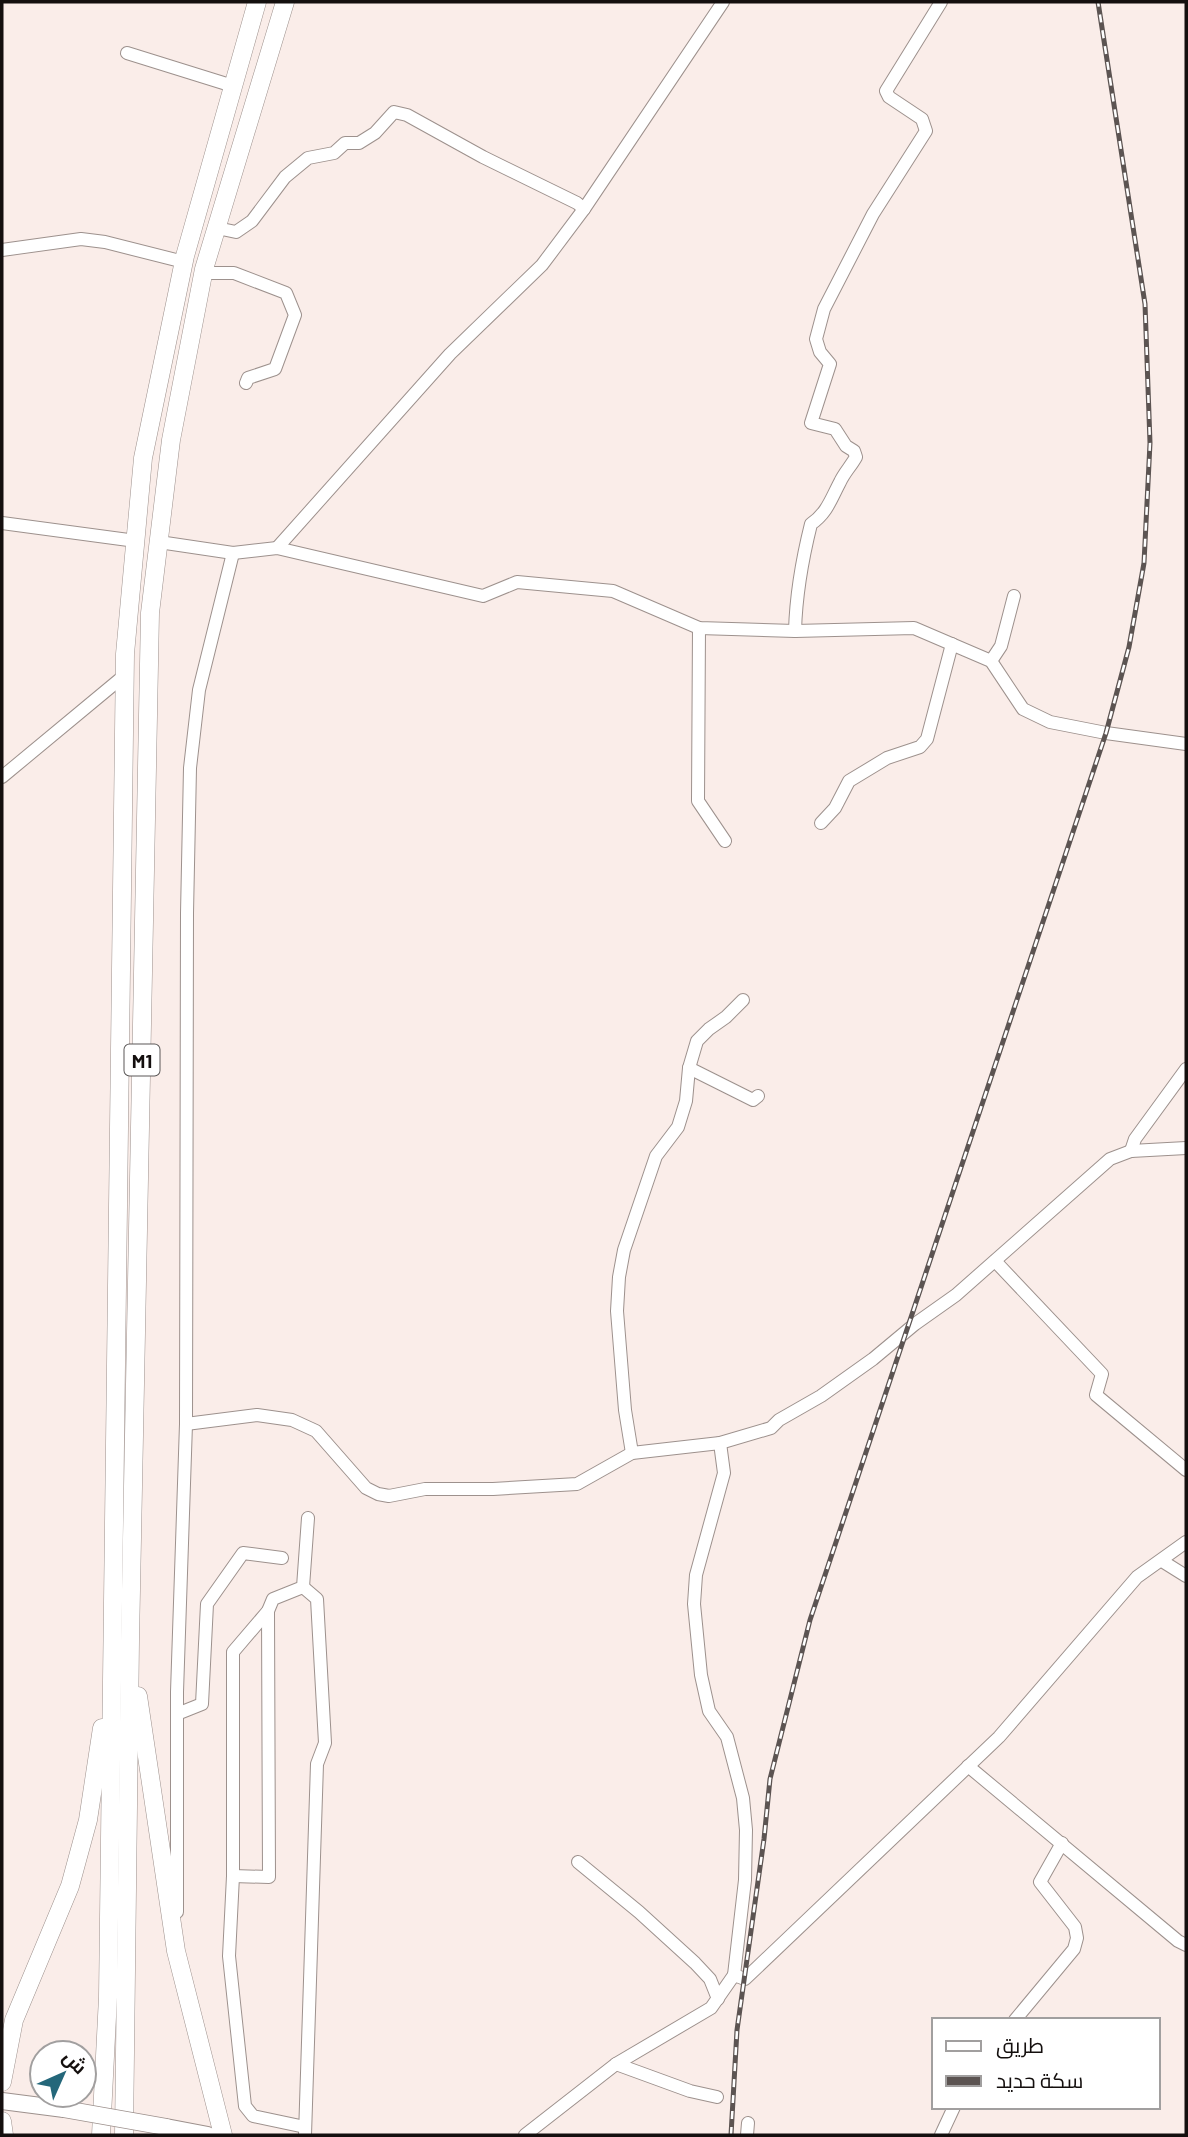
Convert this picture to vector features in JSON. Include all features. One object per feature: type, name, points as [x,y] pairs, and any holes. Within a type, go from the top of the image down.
[{"type":"highway","name":"M1","points":[[101,2135],[108,1997],[124,675],[143,458],[184,262],[257,2]]},
{"type":"highway","name":"M1","points":[[124,2135],[130,1642],[150,613],[172,440],[204,273],[285,2]]},
{"type":"highway","points":[[130,1642],[176,1951],[223,2135]]},
{"type":"highway","points":[[2,2082],[14,2020],[70,1886],[88,1820],[112,1666]]},
{"type":"highway","points":[[2,2121],[4,2135]]},
{"type":"main road","points":[[2,2101],[64,2109],[208,2135]]},
{"type":"street","points":[[277,548],[450,354],[542,265],[584,209],[723,2]]},
{"type":"street","points":[[795,631],[796,601],[811,524],[822,516],[856,457],[835,429],[811,423],[830,364],[820,352],[816,340],[824,309],[873,214],[926,131],[922,119],[890,97],[886,91],[941,2]]},
{"type":"street","points":[[127,54],[233,86]]},
{"type":"street","points":[[217,228],[236,232],[252,221],[285,177],[308,158],[334,153],[345,143],[359,142],[375,133],[394,112],[407,115],[584,209]]},
{"type":"street","points":[[2,250],[81,239],[105,242],[184,262]]},
{"type":"street","points":[[204,273],[234,273],[286,293],[296,315],[275,369],[247,378],[246,383]]},
{"type":"street","points":[[2,523],[135,541]]},
{"type":"street","points":[[159,542],[233,553],[277,548],[483,596],[517,582],[613,591],[699,628],[795,631],[914,628],[991,661],[1023,709],[1049,722],[1186,744]]},
{"type":"street","points":[[176,1951],[177,1714],[186,1424],[187,913],[190,768],[199,690],[233,553]]},
{"type":"street","points":[[991,661],[1001,646],[1014,596]]},
{"type":"street","points":[[699,628],[698,801],[725,841]]},
{"type":"street","points":[[821,824],[835,808],[849,781],[887,758],[920,747],[928,739],[952,644]]},
{"type":"street","points":[[2,777],[124,675]]},
{"type":"street","points":[[632,1453],[625,1410],[617,1311],[624,1250],[656,1156],[678,1127],[686,1101],[689,1068],[697,1041],[743,1000]]},
{"type":"street","points":[[689,1068],[753,1100],[758,1096]]},
{"type":"street","points":[[1131,1151],[1135,1139],[1186,1069]]},
{"type":"street","points":[[186,1424],[257,1415],[292,1420],[316,1431],[366,1488],[389,1496],[425,1489],[493,1489],[577,1483],[632,1453],[720,1443],[771,1428],[779,1420],[821,1396],[956,1295],[1110,1159],[1131,1151],[1186,1148]]},
{"type":"street","points":[[995,1261],[1102,1374],[1096,1395],[1186,1471]]},
{"type":"street","points":[[525,2135],[616,2064],[711,2008],[734,1975],[745,1880],[746,1830],[743,1798],[727,1737],[709,1711],[701,1675],[694,1604],[696,1575],[724,1473],[720,1443]]},
{"type":"street","points":[[303,1587],[308,1518]]},
{"type":"street","points":[[734,1975],[744,1979],[999,1737],[1137,1577],[1186,1542]]},
{"type":"street","points":[[177,1714],[202,1704],[207,1604],[226,1574],[243,1553],[282,1558]]},
{"type":"street","points":[[1162,1560],[1186,1576]]},
{"type":"street","points":[[303,1587],[317,1599],[325,1743],[317,1764],[305,2131],[253,2116],[245,2106],[229,1956],[233,1876],[233,1652],[268,1611],[273,1599],[303,1587]]},
{"type":"street","points":[[233,1876],[270,1877],[268,1611]]},
{"type":"street","points":[[968,1766],[1186,1945]]},
{"type":"street","points":[[1017,2018],[1074,1949],[1077,1938],[1075,1927],[1041,1882],[1062,1843]]},
{"type":"street","points":[[578,1862],[695,1963],[710,1979],[718,1999]]},
{"type":"street","points":[[616,2064],[690,2091],[717,2097]]},
{"type":"street","points":[[941,2135],[953,2109]]},
{"type":"railway","points":[[731,2135],[737,2030],[770,1779],[810,1620],[1106,733],[1129,647],[1144,563],[1150,443],[1145,304],[1098,2]]}]
